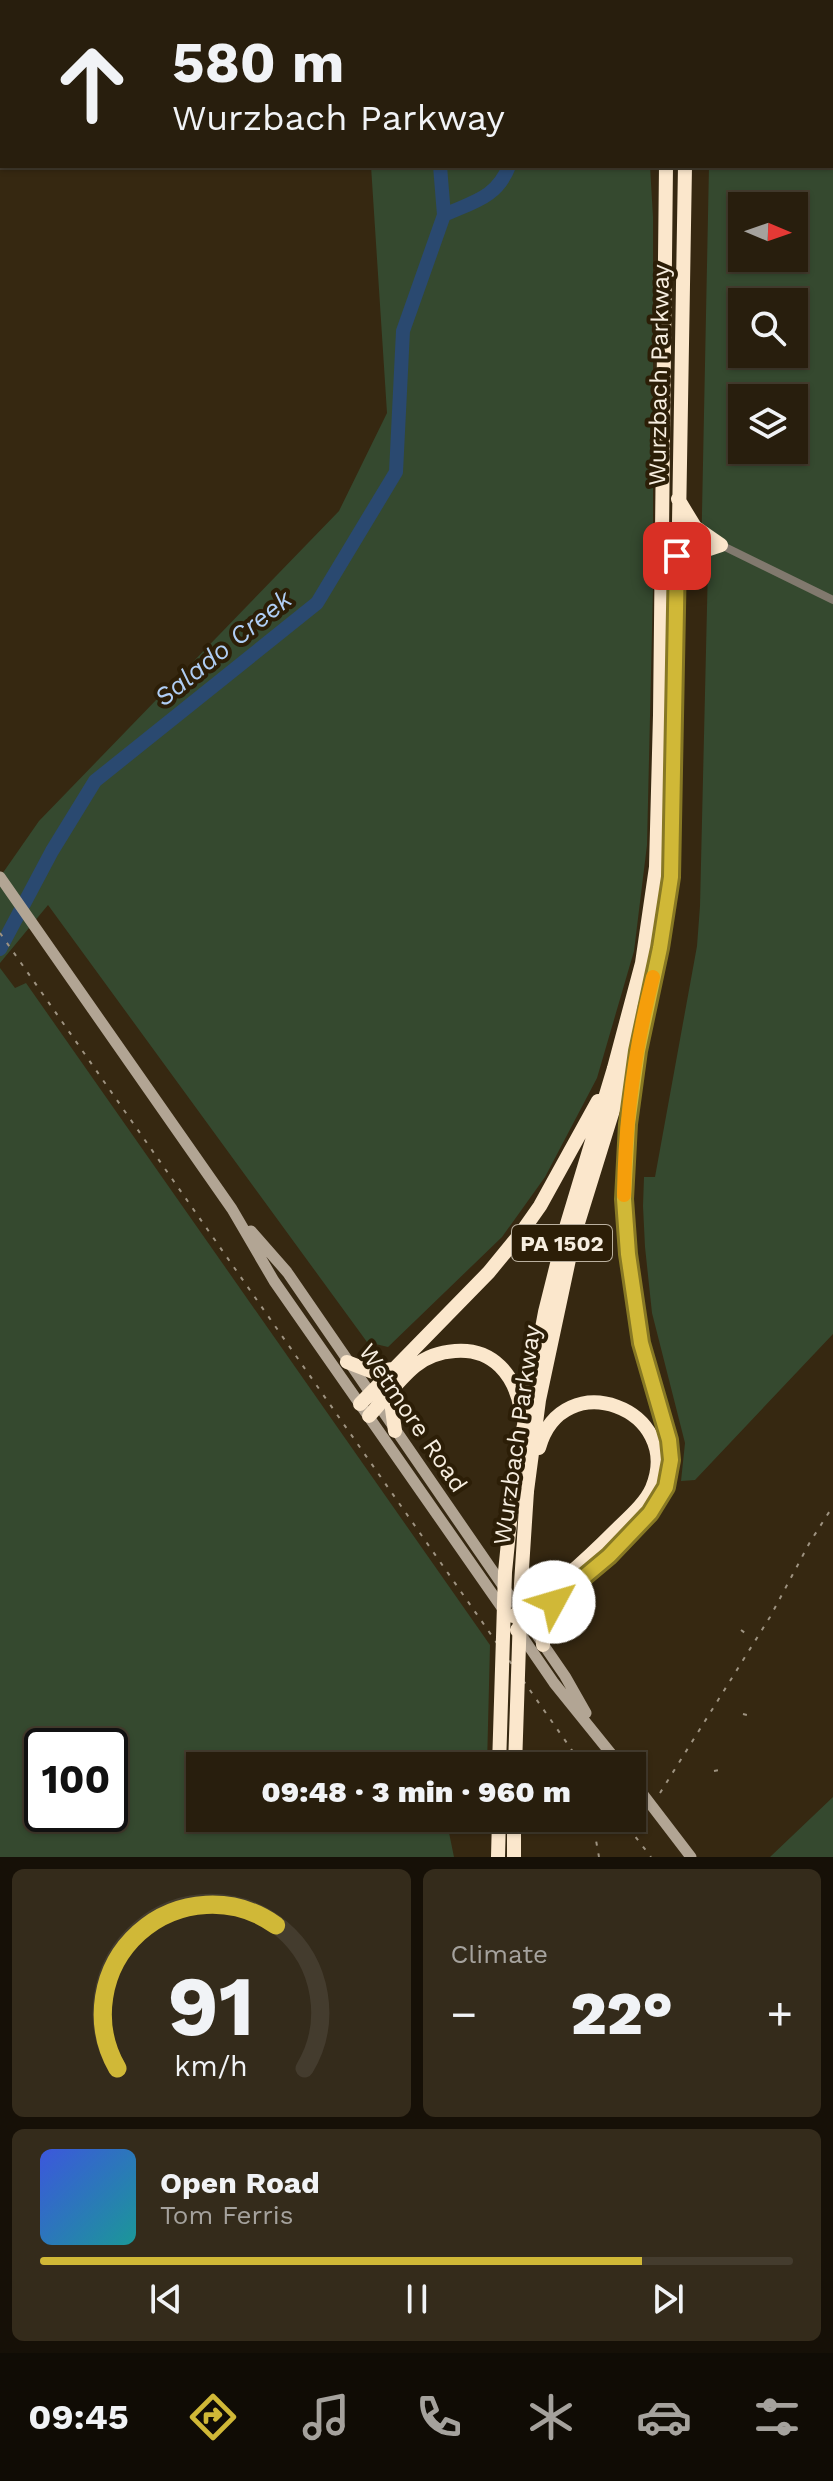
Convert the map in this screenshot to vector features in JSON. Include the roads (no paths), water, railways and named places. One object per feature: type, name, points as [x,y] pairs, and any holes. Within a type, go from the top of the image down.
[{"type":"highway","name":"Wurzbach Parkway","points":[[499,1752],[505,1572],[523,1422],[567,1224],[642,963],[657,854],[666,168]]},
{"type":"highway","name":"Wurzbach Parkway","points":[[515,1752],[527,1491],[539,1400],[574,1236],[649,994],[662,940],[672,864],[685,168]]},
{"type":"highway","points":[[678,499],[695,527],[721,545]]},
{"type":"highway","points":[[677,585],[700,552],[721,545]]},
{"type":"highway","points":[[518,1621],[542,1613],[595,1568],[637,1528],[660,1499],[669,1478],[669,1440],[641,1343],[628,1254],[624,1199],[628,1124],[649,994]]},
{"type":"highway","points":[[369,1406],[397,1367],[489,1272],[521,1233],[570,1154],[614,1068]]},
{"type":"highway","points":[[369,1406],[395,1388],[414,1367],[436,1354],[459,1350],[481,1353],[497,1362],[512,1380],[523,1422]]},
{"type":"highway","points":[[347,1362],[373,1372],[397,1367]]},
{"type":"highway","points":[[395,1388],[392,1409],[395,1431]]},
{"type":"highway","points":[[518,1621],[610,1536],[649,1494],[656,1473],[653,1439],[638,1418],[627,1410],[599,1403],[576,1405],[557,1416],[543,1433],[527,1491]]},
{"type":"highway","points":[[502,1587],[518,1594],[548,1593]]},
{"type":"highway","points":[[542,1613],[543,1645]]},
{"type":"highway","points":[[498,1857],[499,1832]]},
{"type":"highway","points":[[514,1832],[514,1854]]},
{"type":"main road","name":"Wetmore Road","points":[[0,877],[232,1209],[274,1281],[369,1406],[518,1621],[554,1683],[610,1752]]},
{"type":"main road","name":"Wetmore Road","points":[[232,1209],[287,1272],[347,1362],[369,1406],[395,1431],[502,1587],[518,1621],[543,1645],[565,1676],[600,1739]]},
{"type":"main road","points":[[646,1798],[691,1857]]},
{"type":"street","points":[[721,545],[833,600]]},
{"type":"waterway","name":"Salado Creek","points":[[0,949],[52,851],[95,781],[317,603],[396,472],[403,331],[444,215],[440,168]]},
{"type":"waterway","points":[[444,215],[491,192],[508,168]]},
{"type":"railway","points":[[0,933],[573,1752]]},
{"type":"railway","points":[[660,1793],[770,1617],[833,1506]]},
{"type":"railway","points":[[741,1630],[745,1633]]},
{"type":"railway","points":[[743,1714],[751,1716]]},
{"type":"railway","points":[[714,1771],[720,1770]]},
{"type":"railway","points":[[595,1832],[599,1857]]},
{"type":"railway","points":[[632,1832],[651,1857]]}]
